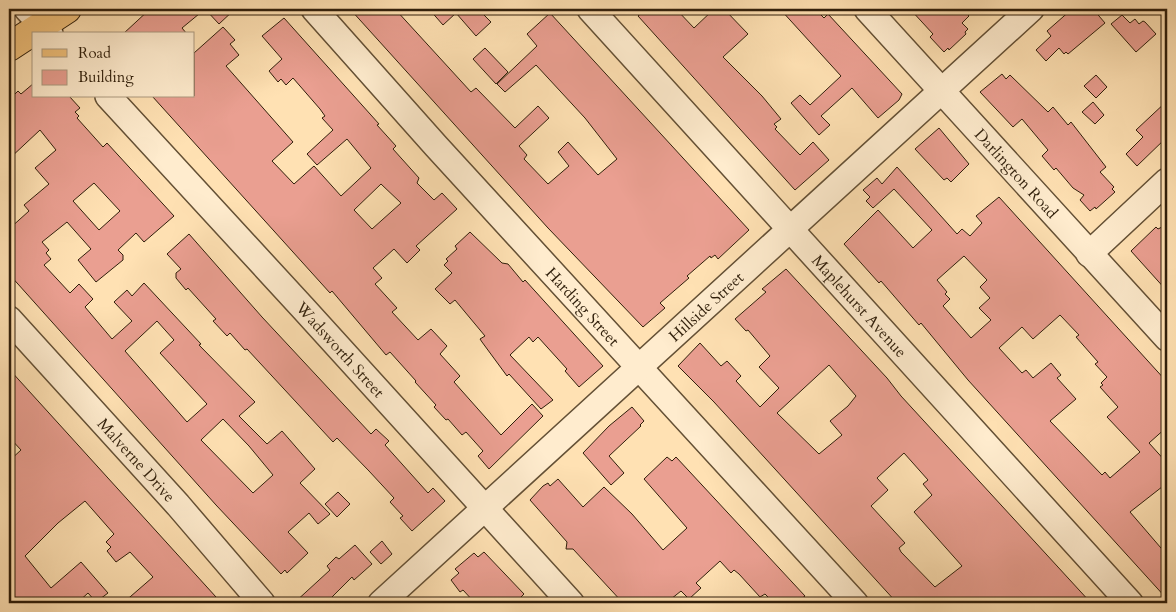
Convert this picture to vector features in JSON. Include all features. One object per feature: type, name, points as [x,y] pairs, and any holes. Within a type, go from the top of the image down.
[{"type":"main road","points":[[9,47],[40,23],[67,9]]},
{"type":"street","name":"Harding Street","points":[[314,9],[436,146],[855,603]]},
{"type":"street","name":"Maplehurst Avenue","points":[[590,9],[1130,603]]},
{"type":"street","name":"Darlington Road","points":[[868,9],[1167,338]]},
{"type":"street","name":"Hillside Street","points":[[381,603],[1031,9]]},
{"type":"street","name":"Wadsworth Street","points":[[110,98],[571,603]]},
{"type":"street","points":[[1089,254],[1167,181]]},
{"type":"street","name":"Malverne Drive","points":[[9,319],[178,505],[262,603]]},
{"type":"building","points":[[150,9],[205,9],[182,28],[185,32],[125,32]]},
{"type":"building","points":[[205,9],[235,9],[219,24]]},
{"type":"building","points":[[350,9],[395,9],[471,92],[476,88],[515,128],[538,106],[549,118],[519,146],[527,155],[524,159],[548,184],[569,166],[558,152],[568,142],[598,175],[617,159],[585,118],[536,65],[505,92],[497,84],[537,46],[527,34],[550,13],[749,230],[718,259],[715,255],[711,258],[710,256],[687,276],[689,278],[660,303],[665,308],[643,327],[548,228]]},
{"type":"building","points":[[429,9],[478,9],[491,22],[476,36],[456,13],[443,25]]},
{"type":"building","points":[[646,9],[676,9],[694,28],[714,9],[724,9],[748,34],[723,57],[762,96],[781,119],[774,124],[777,127],[775,129],[800,155],[813,142],[829,160],[795,190],[638,16]]},
{"type":"building","points":[[780,9],[815,9],[824,18],[828,14],[902,94],[899,100],[878,118],[852,88],[821,116],[830,125],[819,135],[791,103],[800,95],[810,105],[841,76]]},
{"type":"building","points":[[910,9],[963,9],[969,16],[962,23],[968,29],[965,32],[966,34],[949,50],[948,48],[944,52],[930,37],[933,34]]},
{"type":"building","points":[[1072,9],[1093,9],[1105,23],[1068,54],[1066,52],[1064,54],[1059,48],[1046,61],[1036,50],[1051,36],[1047,31]]},
{"type":"building","points":[[1122,15],[1130,23],[1135,19],[1139,24],[1143,21],[1145,22],[1156,34],[1136,52],[1111,24]]},
{"type":"building","points":[[284,18],[379,124],[377,125],[396,146],[393,149],[419,178],[417,183],[434,200],[442,193],[457,209],[416,246],[420,250],[407,263],[394,249],[373,268],[382,278],[375,284],[397,308],[392,312],[418,340],[431,329],[447,346],[440,354],[460,376],[454,382],[501,435],[532,404],[543,416],[489,469],[478,456],[483,451],[466,432],[462,435],[448,419],[446,420],[434,407],[436,405],[390,352],[386,355],[332,291],[330,293],[154,98],[195,98],[195,52],[223,27],[235,40],[230,44],[239,55],[226,66],[293,142],[272,161],[294,184],[314,166],[341,196],[371,168],[347,139],[317,165],[307,154],[333,130],[322,118],[325,116],[320,109],[293,78],[286,85],[281,79],[278,82],[269,71],[282,59],[262,36]],"holes":[[[381,184],[401,203],[372,229],[354,210]]]},
{"type":"building","points":[[485,48],[508,72],[496,84],[473,59]]},
{"type":"building","points":[[1002,74],[1006,79],[1010,75],[1048,112],[1053,107],[1068,125],[1071,122],[1106,167],[1100,172],[1114,187],[1112,189],[1115,192],[1096,209],[1095,207],[1090,211],[1080,200],[1084,195],[1073,188],[1056,168],[1054,170],[1042,156],[1048,150],[1022,119],[1013,127],[980,92]]},
{"type":"building","points":[[1096,75],[1107,87],[1096,98],[1084,86]]},
{"type":"building","points":[[32,85],[32,98],[71,98],[80,108],[75,112],[79,116],[77,118],[103,147],[107,143],[174,216],[144,242],[136,233],[118,250],[123,255],[123,260],[96,282],[78,260],[91,249],[67,222],[42,242],[49,250],[46,253],[51,259],[44,265],[70,293],[79,284],[93,299],[85,307],[112,339],[132,321],[114,302],[127,290],[132,296],[144,283],[201,344],[199,345],[255,402],[239,416],[267,444],[282,431],[315,469],[300,483],[330,514],[318,524],[309,513],[288,532],[308,553],[287,573],[285,570],[281,574],[216,505],[9,274],[9,229],[29,211],[24,205],[49,184],[35,168],[56,150],[40,130],[9,159],[9,100],[18,91],[21,94]],"holes":[[[94,183],[120,211],[99,230],[73,201]],[[157,321],[174,340],[160,353],[207,404],[187,422],[125,351]],[[223,419],[273,475],[253,493],[201,440]]]},
{"type":"building","points":[[1167,101],[1167,137],[1137,166],[1126,154],[1143,137],[1136,130]]},
{"type":"building","points":[[1093,102],[1104,115],[1095,124],[1082,112]]},
{"type":"building","points":[[939,128],[969,164],[951,182],[947,178],[944,180],[915,149]]},
{"type":"building","points":[[897,167],[957,234],[962,229],[970,236],[982,223],[976,216],[999,197],[1167,382],[1167,427],[1149,443],[1167,463],[1167,483],[1130,512],[1167,555],[1167,599],[968,380],[921,323],[919,325],[881,281],[879,283],[844,244],[878,210],[913,248],[932,230],[894,189],[873,208],[866,201],[870,197],[863,190],[877,178],[882,184]],"holes":[[[964,256],[987,280],[980,287],[990,298],[979,308],[991,320],[971,338],[943,306],[950,299],[937,280]],[[1060,315],[1079,335],[1076,337],[1098,362],[1095,364],[1107,377],[1100,387],[1118,407],[1107,417],[1140,452],[1110,478],[1105,472],[1102,475],[1050,421],[1076,399],[1057,378],[1061,375],[1051,363],[1033,378],[1026,370],[1022,373],[999,348],[1022,327],[1033,339]]]},
{"type":"building","points":[[1156,227],[1158,229],[1162,227],[1167,233],[1167,291],[1131,251]]},
{"type":"building","points":[[470,232],[502,263],[508,264],[523,282],[525,280],[603,366],[579,387],[565,371],[567,369],[538,337],[533,342],[529,337],[510,355],[553,400],[541,409],[509,374],[507,376],[480,339],[485,336],[455,300],[450,304],[435,289],[452,273],[444,265],[448,261],[446,259],[457,249],[455,246]]},
{"type":"building","points":[[189,234],[262,317],[371,434],[376,429],[389,441],[385,445],[428,493],[433,488],[445,501],[412,531],[400,518],[403,516],[390,502],[394,498],[369,471],[337,438],[333,442],[247,349],[245,350],[230,333],[227,336],[213,321],[216,319],[188,288],[186,290],[176,278],[176,273],[181,269],[167,254]]},
{"type":"building","points":[[786,269],[1091,603],[897,603],[714,402],[678,366],[700,343],[721,366],[727,361],[741,376],[736,381],[760,407],[779,388],[759,367],[770,356],[748,330],[746,331],[735,319],[766,292],[762,289]],"holes":[[[829,365],[856,396],[848,406],[830,421],[842,435],[819,454],[777,413]],[[904,453],[928,480],[923,484],[932,495],[914,512],[962,566],[935,587],[901,552],[899,548],[905,543],[871,506],[888,490],[877,478]]]},
{"type":"building","points":[[9,369],[216,597],[209,603],[123,603],[153,577],[130,552],[116,562],[107,551],[111,547],[106,542],[114,534],[85,501],[58,523],[25,556],[51,588],[81,562],[108,593],[96,602],[88,593],[77,603],[18,603],[9,592],[9,461],[21,450],[9,437],[13,434],[9,429]]},
{"type":"building","points":[[632,407],[644,421],[609,456],[624,473],[611,485],[583,453],[609,426]]},
{"type":"building","points":[[667,457],[672,461],[676,457],[805,596],[796,603],[774,603],[765,594],[760,597],[739,574],[734,570],[731,573],[720,561],[696,583],[701,588],[689,599],[681,591],[666,603],[623,603],[573,549],[566,549],[567,542],[530,500],[543,486],[548,483],[550,486],[558,479],[583,507],[604,487],[632,514],[663,550],[687,528],[644,479]]},
{"type":"building","points":[[338,492],[350,504],[337,517],[325,504]]},
{"type":"building","points":[[382,541],[392,554],[381,564],[370,552]]},
{"type":"building","points":[[355,545],[372,564],[354,580],[352,577],[326,603],[294,603],[330,570],[327,566],[336,557],[339,559]]},
{"type":"building","points":[[484,552],[524,594],[515,603],[475,603],[463,590],[460,592],[451,580],[459,573],[455,569],[474,553],[478,557]]}]
